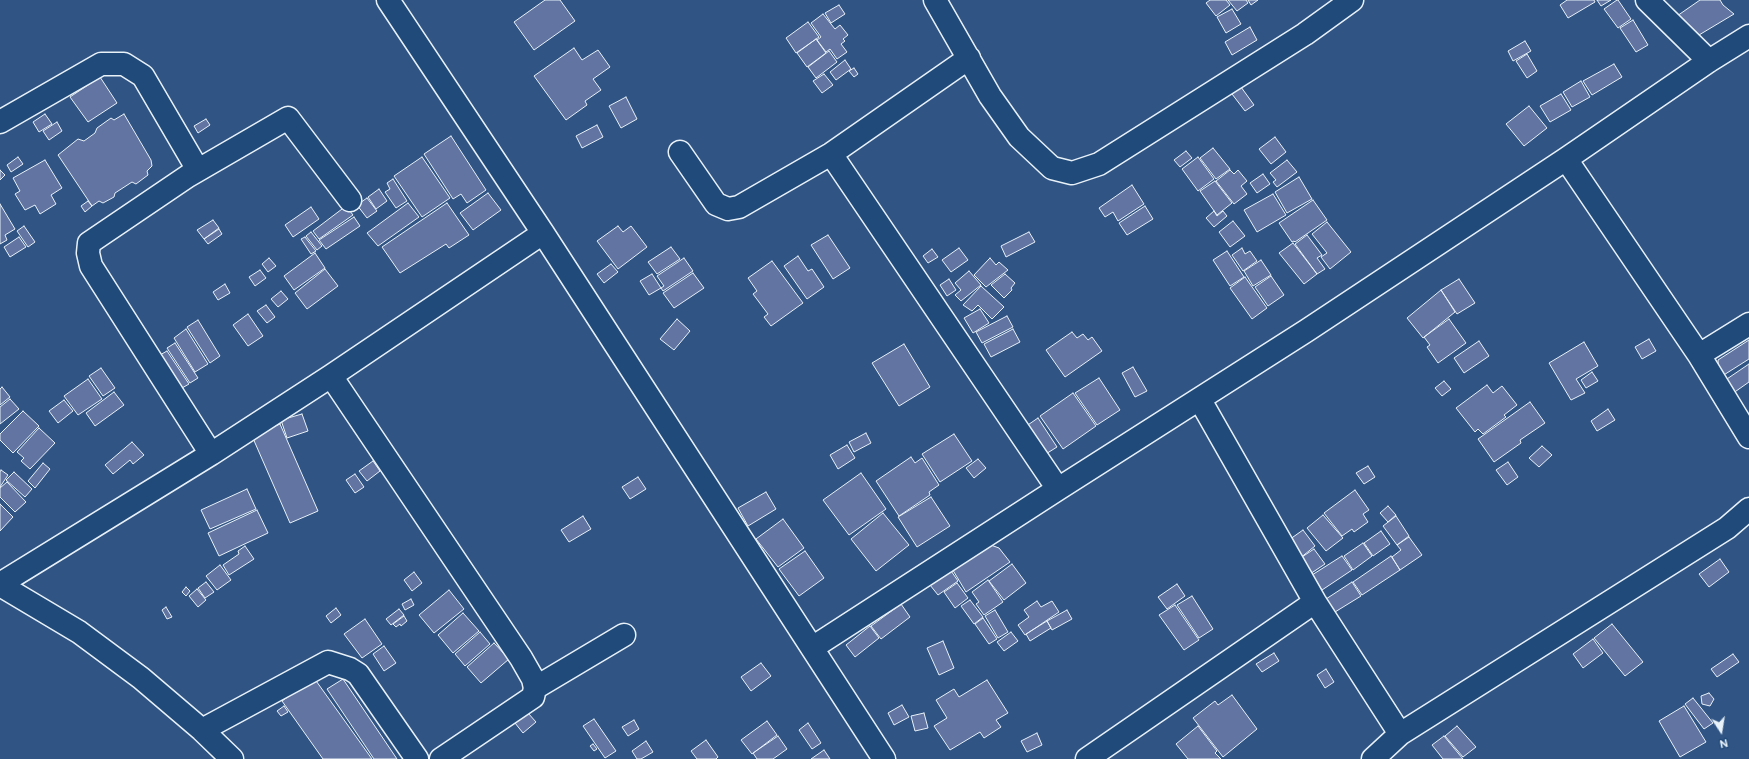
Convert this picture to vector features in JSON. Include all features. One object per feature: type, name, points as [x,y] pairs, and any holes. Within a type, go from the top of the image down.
[{"type":"street","points":[[388,0],[543,233],[884,759]]},
{"type":"street","points":[[935,0],[990,96],[1019,137],[1052,168],[1072,173],[1099,164],[1305,34],[1352,0]]},
{"type":"street","points":[[1647,0],[1709,61]]},
{"type":"street","points":[[812,648],[1058,489],[1200,400],[1566,159],[1709,61],[1749,36]]},
{"type":"street","points":[[680,152],[716,204],[728,209],[739,207],[831,154],[969,58]]},
{"type":"street","points":[[0,122],[101,64],[124,64],[142,76],[198,170]]},
{"type":"street","points":[[211,454],[91,266],[88,253],[89,242],[198,170],[288,118],[350,200]]},
{"type":"street","points":[[831,154],[1058,489]]},
{"type":"street","points":[[1566,159],[1699,354],[1749,437]]},
{"type":"street","points":[[232,759],[202,730],[141,678],[79,632],[0,585],[211,454],[331,376],[543,233]]},
{"type":"street","points":[[1699,354],[1749,324]]},
{"type":"street","points":[[331,376],[521,658],[533,679],[535,688],[533,697],[441,759]]},
{"type":"street","points":[[1200,400],[1315,602],[1400,734]]},
{"type":"street","points":[[1373,759],[1400,734],[1728,528],[1749,509]]},
{"type":"street","points":[[1087,759],[1315,602]]},
{"type":"street","points":[[535,688],[624,635]]},
{"type":"street","points":[[202,730],[328,662],[350,669],[358,674],[417,759]]},
{"type":"building","points":[[545,0],[560,0],[575,21],[534,50],[514,22]]},
{"type":"building","points":[[1210,0],[1226,0],[1230,5],[1216,16],[1206,3]]},
{"type":"building","points":[[1228,0],[1246,0],[1248,3],[1237,11]]},
{"type":"building","points":[[1248,0],[1258,0],[1251,5]]},
{"type":"building","points":[[1567,0],[1594,0],[1595,2],[1568,18],[1560,5]]},
{"type":"building","points":[[1597,0],[1611,0],[1601,6]]},
{"type":"building","points":[[1617,0],[1631,19],[1618,28],[1604,9]]},
{"type":"building","points":[[1700,0],[1720,0],[1723,5],[1734,14],[1699,35],[1684,32],[1677,16]]},
{"type":"building","points":[[839,5],[845,14],[831,23],[825,13]]},
{"type":"building","points":[[1232,9],[1241,24],[1226,33],[1217,17]]},
{"type":"building","points":[[823,14],[835,29],[840,25],[848,35],[843,39],[845,41],[841,44],[847,52],[837,59],[830,49],[826,52],[817,40],[821,37],[811,23]]},
{"type":"building","points":[[1633,20],[1648,45],[1636,52],[1620,28]]},
{"type":"building","points":[[808,22],[819,37],[796,53],[786,38]]},
{"type":"building","points":[[1250,27],[1257,40],[1232,55],[1225,42]]},
{"type":"building","points":[[816,39],[826,53],[807,67],[797,53]]},
{"type":"building","points":[[1525,41],[1531,51],[1513,61],[1508,51]]},
{"type":"building","points":[[574,48],[582,60],[598,50],[610,67],[593,79],[601,90],[585,101],[587,105],[566,120],[534,76]]},
{"type":"building","points":[[829,51],[837,62],[816,78],[808,67]]},
{"type":"building","points":[[1527,54],[1537,71],[1527,78],[1516,61]]},
{"type":"building","points":[[845,60],[851,69],[836,80],[830,72]]},
{"type":"building","points":[[1614,64],[1622,77],[1592,95],[1583,81]]},
{"type":"building","points":[[854,68],[858,74],[854,77],[849,71]]},
{"type":"building","points":[[824,74],[833,85],[822,93],[813,81]]},
{"type":"building","points":[[100,77],[117,103],[88,122],[70,97]]},
{"type":"building","points":[[1581,81],[1590,97],[1572,107],[1563,92]]},
{"type":"building","points":[[1241,87],[1254,105],[1245,111],[1232,94]]},
{"type":"building","points":[[1561,94],[1571,110],[1550,122],[1540,106]]},
{"type":"building","points":[[626,97],[637,119],[621,128],[609,106]]},
{"type":"building","points":[[1529,106],[1547,128],[1524,146],[1506,124]]},
{"type":"building","points":[[45,114],[52,124],[39,132],[33,122]]},
{"type":"building","points":[[124,114],[151,160],[152,166],[147,171],[148,175],[136,184],[132,182],[115,193],[114,197],[103,203],[99,201],[92,206],[58,155],[78,139],[84,141],[95,133],[97,128],[111,118],[114,120]]},
{"type":"building","points":[[206,119],[210,125],[198,133],[194,126]]},
{"type":"building","points":[[57,122],[62,131],[49,140],[43,131]]},
{"type":"building","points":[[597,125],[603,137],[582,148],[576,136]]},
{"type":"building","points":[[451,136],[486,190],[467,203],[461,194],[453,199],[424,154]]},
{"type":"building","points":[[1275,137],[1286,152],[1271,164],[1259,149]]},
{"type":"building","points":[[1213,148],[1230,169],[1216,179],[1200,158]]},
{"type":"building","points":[[1186,151],[1192,158],[1180,167],[1174,160]]},
{"type":"building","points":[[18,157],[23,164],[11,172],[7,165]]},
{"type":"building","points":[[422,157],[450,198],[422,217],[394,176]]},
{"type":"building","points":[[1198,157],[1214,179],[1198,191],[1182,169]]},
{"type":"building","points":[[45,160],[62,188],[51,195],[56,204],[40,214],[35,205],[25,210],[15,194],[20,191],[13,178]]},
{"type":"building","points":[[1287,160],[1297,172],[1277,187],[1273,182],[1276,180],[1270,173]]},
{"type":"building","points":[[0,170],[5,175],[0,180]]},
{"type":"building","points":[[1230,170],[1234,174],[1238,170],[1247,181],[1241,186],[1247,194],[1234,204],[1216,181]]},
{"type":"building","points":[[1263,174],[1270,184],[1257,193],[1250,183]]},
{"type":"building","points":[[1299,177],[1312,199],[1287,213],[1275,192]]},
{"type":"building","points":[[393,179],[407,201],[396,208],[385,192],[390,189],[387,183]]},
{"type":"building","points":[[1215,181],[1232,203],[1217,215],[1200,191]]},
{"type":"building","points":[[1132,185],[1144,204],[1118,221],[1113,212],[1105,217],[1099,208]]},
{"type":"building","points":[[379,189],[387,201],[376,209],[368,197]]},
{"type":"building","points":[[488,193],[501,210],[473,230],[460,213]]},
{"type":"building","points":[[1273,194],[1286,215],[1257,232],[1244,210]]},
{"type":"building","points":[[367,198],[377,211],[367,218],[357,205]]},
{"type":"building","points":[[1313,200],[1327,220],[1295,242],[1292,242],[1279,223]]},
{"type":"building","points":[[88,201],[92,206],[85,212],[81,206]]},
{"type":"building","points":[[408,203],[419,217],[378,246],[367,233]]},
{"type":"building","points":[[447,203],[469,235],[449,248],[446,244],[400,273],[382,247]]},
{"type":"building","points":[[0,204],[15,229],[5,235],[7,240],[0,244]]},
{"type":"building","points":[[346,206],[353,215],[319,239],[313,231]]},
{"type":"building","points":[[1145,206],[1153,219],[1127,235],[1119,223]]},
{"type":"building","points":[[311,207],[319,219],[293,237],[285,225]]},
{"type":"building","points":[[1214,211],[1217,216],[1223,211],[1227,216],[1214,227],[1206,218]]},
{"type":"building","points":[[354,217],[360,226],[326,249],[319,240]]},
{"type":"building","points":[[213,220],[219,228],[204,239],[197,230]]},
{"type":"building","points":[[1233,221],[1245,236],[1230,247],[1219,232]]},
{"type":"building","points":[[1327,222],[1351,252],[1330,269],[1321,257],[1327,253],[1312,234]]},
{"type":"building","points":[[24,226],[35,242],[28,247],[17,231]]},
{"type":"building","points":[[618,226],[623,232],[631,226],[647,247],[618,269],[597,241]]},
{"type":"building","points":[[219,229],[222,234],[208,244],[204,239]]},
{"type":"building","points":[[311,232],[322,246],[317,250],[306,236]]},
{"type":"building","points":[[1029,232],[1035,242],[1006,257],[1001,246]]},
{"type":"building","points":[[828,235],[850,268],[833,279],[811,245]]},
{"type":"building","points":[[1307,235],[1322,255],[1317,258],[1325,269],[1317,274],[1295,244]]},
{"type":"building","points":[[19,237],[26,247],[10,257],[4,247]]},
{"type":"building","points":[[305,237],[316,251],[311,254],[301,239]]},
{"type":"building","points":[[1293,243],[1317,274],[1304,284],[1279,253]]},
{"type":"building","points":[[671,247],[680,259],[657,274],[648,262]]},
{"type":"building","points":[[959,248],[968,260],[951,272],[942,260]]},
{"type":"building","points":[[1242,248],[1245,254],[1250,251],[1257,261],[1243,271],[1232,255]]},
{"type":"building","points":[[932,249],[938,257],[928,263],[923,256]]},
{"type":"building","points":[[1227,251],[1244,277],[1230,286],[1213,260]]},
{"type":"building","points":[[315,253],[325,268],[294,290],[284,276]]},
{"type":"building","points":[[798,256],[808,271],[812,269],[824,287],[807,299],[784,266]]},
{"type":"building","points":[[269,258],[276,266],[268,272],[262,264]]},
{"type":"building","points":[[684,258],[693,271],[663,291],[661,288],[664,286],[657,276]]},
{"type":"building","points":[[990,258],[996,265],[999,262],[1008,270],[986,287],[974,275]]},
{"type":"building","points":[[1261,260],[1271,275],[1253,286],[1244,271]]},
{"type":"building","points":[[772,261],[803,303],[771,326],[764,317],[768,314],[753,294],[757,291],[748,278]]},
{"type":"building","points":[[611,264],[618,272],[604,283],[597,274]]},
{"type":"building","points":[[325,269],[338,286],[307,309],[295,293]]},
{"type":"building","points":[[260,270],[266,278],[255,286],[249,277]]},
{"type":"building","points":[[969,271],[981,285],[961,301],[955,295],[961,290],[955,283]]},
{"type":"building","points":[[693,273],[704,288],[674,308],[663,293]]},
{"type":"building","points":[[652,274],[661,288],[649,295],[640,281]]},
{"type":"building","points":[[1005,274],[1015,283],[1011,288],[1012,290],[1004,298],[991,285]]},
{"type":"building","points":[[1271,276],[1284,295],[1268,306],[1255,287]]},
{"type":"building","points":[[1245,277],[1267,308],[1252,319],[1230,288]]},
{"type":"building","points":[[949,279],[956,290],[947,296],[940,285]]},
{"type":"building","points":[[1459,279],[1475,303],[1457,314],[1441,290]]},
{"type":"building","points":[[225,284],[230,293],[218,300],[213,292]]},
{"type":"building","points":[[981,286],[1004,307],[992,319],[978,305],[972,311],[963,305]]},
{"type":"building","points":[[1441,290],[1455,312],[1423,338],[1407,318]]},
{"type":"building","points":[[281,291],[288,299],[278,307],[271,299]]},
{"type":"building","points":[[266,305],[275,317],[267,323],[257,311]]},
{"type":"building","points":[[980,309],[989,323],[973,333],[964,318]]},
{"type":"building","points":[[248,314],[263,336],[248,346],[233,325]]},
{"type":"building","points":[[1007,316],[1013,327],[982,343],[976,332]]},
{"type":"building","points":[[677,319],[690,331],[674,350],[660,339]]},
{"type":"building","points":[[1449,319],[1466,343],[1438,363],[1427,347],[1430,345],[1424,337]]},
{"type":"building","points":[[198,320],[220,356],[210,363],[187,327]]},
{"type":"building","points":[[186,329],[208,364],[195,372],[174,338]]},
{"type":"building","points":[[1013,329],[1020,342],[991,357],[984,344]]},
{"type":"building","points":[[1072,332],[1077,338],[1083,334],[1088,340],[1092,337],[1102,351],[1065,377],[1046,350]]},
{"type":"building","points":[[1649,339],[1656,351],[1642,359],[1635,347]]},
{"type":"building","points":[[1749,340],[1749,359],[1719,378],[1718,360]]},
{"type":"building","points":[[1479,341],[1489,356],[1464,373],[1454,358]]},
{"type":"building","points":[[1584,342],[1598,366],[1576,379],[1585,393],[1571,400],[1549,363]]},
{"type":"building","points":[[175,343],[198,378],[190,383],[167,348]]},
{"type":"building","points":[[904,344],[930,387],[899,406],[872,363]]},
{"type":"building","points":[[167,351],[189,384],[182,388],[160,355]]},
{"type":"building","points":[[1749,364],[1749,382],[1729,396],[1721,383]]},
{"type":"building","points":[[1133,367],[1147,391],[1135,397],[1122,373]]},
{"type":"building","points":[[101,368],[115,388],[103,396],[89,376]]},
{"type":"building","points":[[1592,372],[1598,381],[1586,388],[1581,380]]},
{"type":"building","points":[[1099,378],[1120,410],[1097,425],[1075,393]]},
{"type":"building","points":[[88,379],[102,399],[78,415],[64,396]]},
{"type":"building","points":[[1444,381],[1451,389],[1442,396],[1435,388]]},
{"type":"building","points":[[1487,385],[1493,393],[1502,386],[1517,405],[1504,415],[1506,417],[1483,434],[1478,429],[1475,432],[1456,408]]},
{"type":"building","points":[[2,387],[10,397],[0,405],[0,389]]},
{"type":"building","points":[[114,392],[124,405],[95,426],[86,413]]},
{"type":"building","points":[[1073,393],[1096,426],[1063,449],[1040,416]]},
{"type":"building","points":[[10,399],[19,409],[0,424],[0,407]]},
{"type":"building","points":[[64,400],[73,411],[58,423],[49,411]]},
{"type":"building","points":[[1530,402],[1545,423],[1520,440],[1521,443],[1494,462],[1478,439]]},
{"type":"building","points":[[1608,409],[1615,420],[1597,431],[1591,421]]},
{"type":"building","points":[[23,411],[39,426],[13,453],[0,440],[0,434]]},
{"type":"building","points":[[302,414],[308,431],[287,438],[281,420]]},
{"type":"building","points":[[1038,418],[1057,447],[1041,457],[1022,429]]},
{"type":"building","points":[[280,424],[318,511],[290,523],[252,436]]},
{"type":"building","points":[[39,428],[55,443],[30,469],[21,461],[24,458],[17,452]]},
{"type":"building","points":[[866,433],[871,443],[854,452],[849,442]]},
{"type":"building","points":[[954,434],[972,461],[940,482],[922,454]]},
{"type":"building","points":[[132,442],[144,455],[133,464],[130,460],[113,474],[105,465]]},
{"type":"building","points":[[847,445],[855,458],[838,469],[830,455]]},
{"type":"building","points":[[1542,446],[1552,455],[1539,467],[1529,458]]},
{"type":"building","points":[[911,457],[915,463],[922,458],[939,485],[929,492],[930,495],[899,516],[876,481]]},
{"type":"building","points":[[978,459],[986,468],[974,478],[966,468]]},
{"type":"building","points":[[373,461],[380,471],[367,481],[359,471]]},
{"type":"building","points":[[1508,462],[1518,477],[1507,485],[1496,470]]},
{"type":"building","points":[[43,463],[50,469],[35,488],[28,481]]},
{"type":"building","points":[[1368,466],[1375,477],[1364,484],[1356,473]]},
{"type":"building","points":[[1,470],[8,475],[0,487],[0,472]]},
{"type":"building","points":[[14,472],[32,489],[25,497],[6,480]]},
{"type":"building","points":[[861,473],[886,509],[849,535],[823,500]]},
{"type":"building","points":[[355,474],[364,487],[355,493],[346,480]]},
{"type":"building","points":[[638,477],[646,489],[630,499],[622,487]]},
{"type":"building","points":[[7,482],[26,502],[15,512],[0,497],[0,488]]},
{"type":"building","points":[[247,489],[256,509],[210,529],[201,510]]},
{"type":"building","points":[[1355,490],[1369,510],[1363,514],[1368,522],[1354,532],[1352,529],[1342,536],[1324,513]]},
{"type":"building","points":[[766,492],[776,509],[748,526],[738,508]]},
{"type":"building","points":[[931,497],[950,526],[917,547],[898,517]]},
{"type":"building","points":[[0,504],[13,517],[0,531]]},
{"type":"building","points":[[1388,506],[1396,515],[1388,522],[1380,513]]},
{"type":"building","points":[[257,510],[268,533],[219,556],[208,533]]},
{"type":"building","points":[[883,513],[909,545],[876,571],[851,539]]},
{"type":"building","points":[[1323,515],[1343,538],[1326,551],[1307,528]]},
{"type":"building","points":[[583,516],[591,529],[569,542],[561,530]]},
{"type":"building","points":[[1396,516],[1409,536],[1397,545],[1383,526]]},
{"type":"building","points":[[783,519],[804,548],[778,567],[756,539]]},
{"type":"building","points":[[1303,530],[1315,546],[1299,559],[1286,542]]},
{"type":"building","points":[[1381,531],[1390,544],[1373,556],[1364,543]]},
{"type":"building","points":[[1409,537],[1422,555],[1400,570],[1392,557],[1401,550],[1397,545]]},
{"type":"building","points":[[1363,543],[1372,556],[1353,570],[1344,556]]},
{"type":"building","points":[[988,544],[999,548],[1010,562],[966,592],[951,567]]},
{"type":"building","points":[[245,546],[254,559],[229,575],[223,565],[239,554],[238,551]]},
{"type":"building","points":[[1314,549],[1325,564],[1310,574],[1299,559]]},
{"type":"building","points":[[805,551],[824,578],[799,596],[779,569]]},
{"type":"building","points":[[1342,556],[1352,570],[1322,590],[1312,575]]},
{"type":"building","points":[[1391,556],[1400,570],[1362,595],[1353,582]]},
{"type":"building","points":[[1720,559],[1729,572],[1709,587],[1699,574]]},
{"type":"building","points":[[1012,564],[1026,583],[1004,600],[989,581]]},
{"type":"building","points":[[220,565],[231,580],[217,590],[206,576]]},
{"type":"building","points":[[947,565],[958,581],[938,595],[926,580]]},
{"type":"building","points":[[414,572],[422,583],[412,591],[404,580]]},
{"type":"building","points":[[988,580],[1003,602],[984,615],[976,604],[979,602],[972,592]]},
{"type":"building","points":[[206,582],[214,592],[205,598],[198,588]]},
{"type":"building","points":[[1352,582],[1361,596],[1335,612],[1326,599]]},
{"type":"building","points":[[957,583],[968,598],[955,608],[944,592]]},
{"type":"building","points":[[1177,584],[1185,596],[1167,609],[1158,597]]},
{"type":"building","points":[[186,587],[190,591],[186,596],[182,592]]},
{"type":"building","points":[[197,589],[206,600],[198,607],[189,596]]},
{"type":"building","points":[[449,590],[464,609],[434,633],[419,615]]},
{"type":"building","points":[[1192,596],[1213,629],[1199,638],[1177,605]]},
{"type":"building","points":[[411,599],[414,605],[405,610],[402,604]]},
{"type":"building","points":[[970,600],[983,617],[974,624],[961,606]]},
{"type":"building","points":[[1037,601],[1041,607],[1052,601],[1059,612],[1025,635],[1018,625],[1029,617],[1024,610]]},
{"type":"building","points":[[901,604],[910,617],[881,639],[871,626]]},
{"type":"building","points":[[1175,605],[1199,640],[1184,650],[1159,615]]},
{"type":"building","points":[[166,607],[172,617],[167,619],[162,610]]},
{"type":"building","points":[[336,608],[341,615],[331,623],[326,616]]},
{"type":"building","points":[[399,609],[404,615],[391,625],[386,619]]},
{"type":"building","points":[[995,610],[1008,632],[998,638],[985,616]]},
{"type":"building","points":[[1067,610],[1072,619],[1052,630],[1047,621]]},
{"type":"building","points":[[463,613],[479,631],[453,653],[438,635]]},
{"type":"building","points":[[404,616],[407,621],[401,626],[400,624],[396,627],[393,624]]},
{"type":"building","points":[[983,618],[997,639],[989,644],[975,624]]},
{"type":"building","points":[[365,619],[382,644],[362,658],[344,634]]},
{"type":"building","points":[[1047,621],[1051,628],[1030,641],[1026,634]]},
{"type":"building","points":[[1612,624],[1643,662],[1625,676],[1594,638]]},
{"type":"building","points":[[870,626],[879,638],[855,657],[846,645]]},
{"type":"building","points":[[480,632],[490,644],[465,666],[455,654]]},
{"type":"building","points":[[1011,632],[1018,641],[1004,651],[997,642]]},
{"type":"building","points":[[1593,639],[1603,653],[1583,668],[1573,654]]},
{"type":"building","points":[[943,641],[954,668],[939,675],[927,648]]},
{"type":"building","points":[[494,643],[509,659],[481,683],[467,667]]},
{"type":"building","points":[[384,646],[396,663],[384,671],[373,654]]},
{"type":"building","points":[[1274,653],[1279,661],[1262,672],[1256,664]]},
{"type":"building","points":[[1733,654],[1739,662],[1717,677],[1711,669]]},
{"type":"building","points":[[761,663],[771,676],[751,691],[741,677]]},
{"type":"building","points":[[1326,669],[1334,682],[1325,688],[1317,675]]},
{"type":"building","points":[[314,678],[372,759],[323,759],[282,701]]},
{"type":"building","points":[[343,679],[397,759],[374,759],[327,689]]},
{"type":"building","points":[[987,680],[1008,713],[996,720],[1001,727],[984,738],[980,732],[950,750],[934,726],[947,718],[936,700],[954,689],[959,697]]},
{"type":"building","points":[[1709,693],[1714,699],[1710,706],[1702,704],[1701,696]]},
{"type":"building","points":[[1232,695],[1257,729],[1223,757],[1193,718],[1215,701],[1218,705]]},
{"type":"building","points":[[1693,698],[1713,723],[1704,729],[1685,704]]},
{"type":"building","points":[[902,705],[909,717],[894,725],[888,713]]},
{"type":"building","points":[[284,706],[288,712],[281,716],[277,711]]},
{"type":"building","points":[[1684,706],[1706,742],[1680,757],[1659,721]]},
{"type":"building","points":[[528,713],[536,722],[523,733],[515,723]]},
{"type":"building","points":[[924,713],[928,728],[915,731],[911,716]]},
{"type":"building","points":[[594,719],[616,751],[605,758],[583,726]]},
{"type":"building","points":[[634,720],[639,729],[628,736],[622,727]]},
{"type":"building","points":[[767,721],[777,735],[752,754],[741,740]]},
{"type":"building","points":[[808,723],[821,743],[812,749],[799,730]]},
{"type":"building","points":[[1198,726],[1217,751],[1215,753],[1221,759],[1188,759],[1176,744]]},
{"type":"building","points":[[1457,726],[1476,747],[1463,757],[1445,736]]},
{"type":"building","points":[[1037,733],[1042,745],[1027,752],[1021,741]]},
{"type":"building","points":[[778,736],[787,749],[773,759],[757,759],[753,753]]},
{"type":"building","points":[[1444,736],[1463,759],[1443,759],[1432,745]]},
{"type":"building","points":[[706,740],[718,757],[716,759],[697,759],[691,751]]},
{"type":"building","points":[[646,741],[653,752],[641,759],[637,759],[632,751]]},
{"type":"building","points":[[593,744],[597,749],[594,751],[590,746]]},
{"type":"building","points":[[824,750],[830,759],[811,759]]}]
